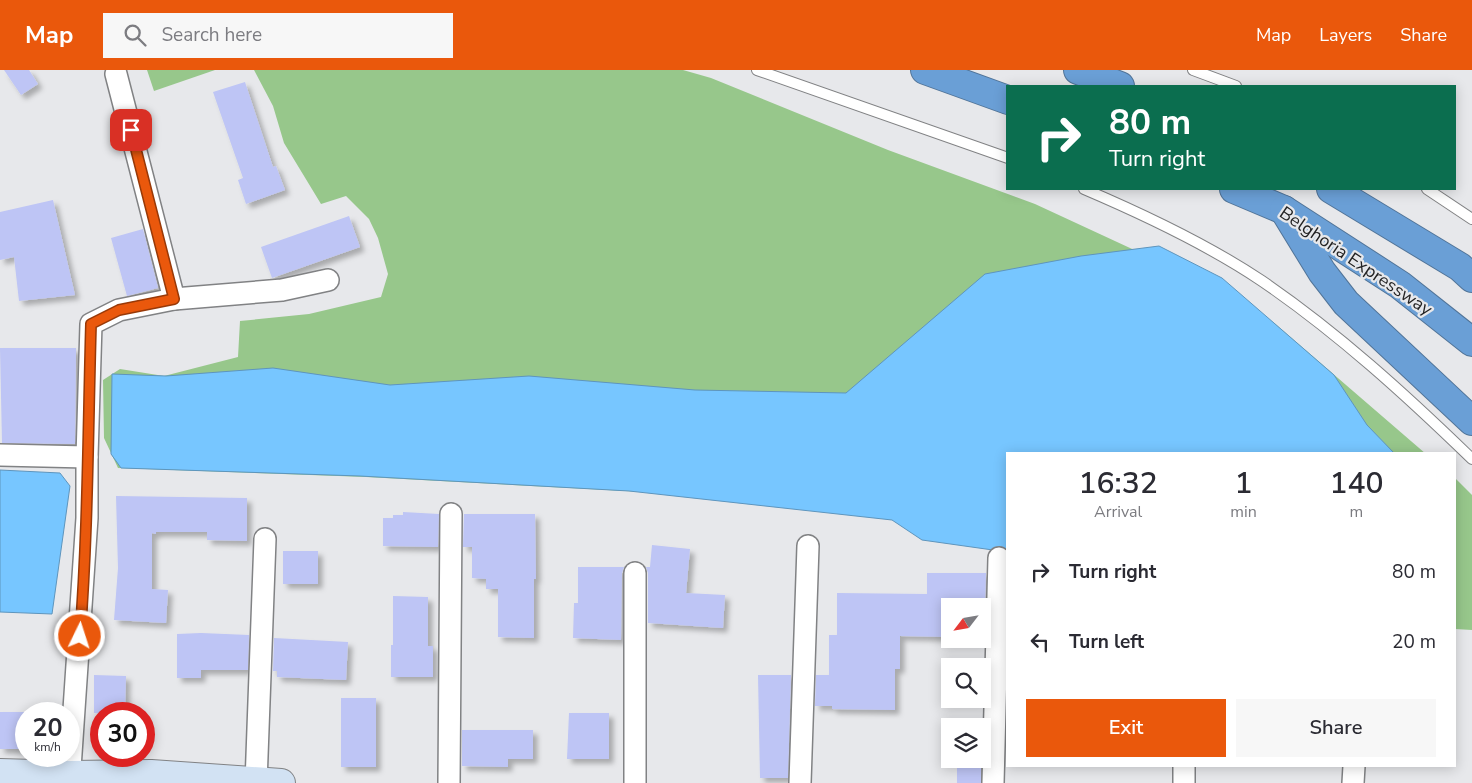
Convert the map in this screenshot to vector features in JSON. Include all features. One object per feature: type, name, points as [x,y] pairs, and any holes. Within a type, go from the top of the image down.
[{"type":"highway","points":[[925,70],[1006,99]]},
{"type":"highway","points":[[1078,70],[1117,85]]},
{"type":"highway","name":"Belghoria Expressway","points":[[1236,190],[1284,210],[1400,285],[1472,342]]},
{"type":"highway","points":[[1332,190],[1460,267],[1472,278]]},
{"type":"highway","points":[[1284,210],[1322,272],[1346,302],[1472,421]]},
{"type":"street","points":[[116,74],[174,299]]},
{"type":"street","points":[[69,779],[87,518],[91,324],[119,310],[174,299],[282,290],[328,280]]},
{"type":"street","points":[[0,455],[87,457]]},
{"type":"street","points":[[449,783],[451,514]]},
{"type":"street","points":[[0,773],[69,779],[151,774],[264,782],[265,539]]},
{"type":"street","points":[[800,783],[808,546]]},
{"type":"street","points":[[993,783],[999,558]]},
{"type":"street","points":[[635,573],[635,783]]},
{"type":"street","points":[[1184,767],[1184,783]]},
{"type":"street","points":[[1353,783],[1354,767]]},
{"type":"lane","points":[[757,70],[1006,157]]},
{"type":"lane","points":[[1194,70],[1233,85]]},
{"type":"lane","points":[[1086,190],[1126,206],[1195,241],[1261,281],[1344,342],[1434,422],[1472,459]]},
{"type":"lane","points":[[1429,190],[1472,219]]},
{"type":"green space","points":[[147,70],[215,70],[154,91]]},
{"type":"green space","points":[[254,70],[683,70],[711,78],[888,150],[1035,204],[1184,273],[1273,322],[1424,452],[1006,452],[1006,552],[894,520],[663,493],[366,477],[118,468],[104,438],[103,380],[120,369],[164,376],[238,357],[240,321],[309,314],[381,297],[388,274],[378,238],[369,219],[346,196],[321,204],[284,143],[273,106]]},
{"type":"green space","points":[[1456,479],[1472,495],[1472,630],[1456,629]]},
{"type":"water","points":[[1159,246],[1222,278],[1334,375],[1367,425],[1393,452],[1006,452],[1006,552],[922,540],[892,520],[629,491],[360,476],[121,468],[111,454],[112,374],[166,376],[273,368],[390,385],[529,376],[695,390],[846,393],[985,274],[1081,256]]},
{"type":"water","points":[[0,470],[60,473],[70,486],[52,614],[0,612]]},
{"type":"building","points":[[4,70],[29,70],[38,84],[21,95]]},
{"type":"building","points":[[245,82],[273,167],[276,166],[285,190],[246,204],[238,180],[243,178],[213,92]]},
{"type":"building","points":[[53,200],[75,295],[19,301],[14,257],[0,260],[0,212]]},
{"type":"building","points":[[349,216],[360,247],[272,278],[261,247]]},
{"type":"building","points":[[143,229],[158,288],[127,296],[111,238]]},
{"type":"building","points":[[0,348],[76,348],[75,444],[2,443]]},
{"type":"building","points":[[116,496],[247,498],[247,541],[207,540],[207,532],[152,533],[152,589],[168,590],[166,623],[114,620],[118,568]]},
{"type":"building","points":[[403,512],[439,514],[438,547],[383,546],[383,518],[403,515]]},
{"type":"building","points":[[464,514],[535,514],[536,579],[534,579],[534,638],[498,637],[498,589],[486,589],[486,579],[472,578],[472,547],[463,547]]},
{"type":"building","points":[[652,545],[690,549],[686,593],[725,595],[723,628],[648,623],[648,573],[646,567],[650,567]]},
{"type":"building","points":[[283,551],[318,551],[318,584],[283,584]]},
{"type":"building","points":[[578,567],[624,567],[622,573],[621,640],[573,638],[574,603],[578,603]]},
{"type":"building","points":[[927,573],[986,573],[985,598],[941,598],[941,637],[900,636],[900,669],[895,669],[895,710],[832,709],[832,706],[815,706],[816,675],[829,675],[829,635],[837,635],[837,593],[927,594]]},
{"type":"building","points":[[393,596],[428,597],[428,646],[433,646],[433,677],[391,677]]},
{"type":"building","points":[[177,634],[249,635],[248,670],[201,670],[201,678],[177,678]]},
{"type":"building","points":[[274,638],[348,642],[346,680],[277,677],[277,671],[273,671]]},
{"type":"building","points":[[94,675],[126,676],[125,702],[94,702]]},
{"type":"building","points":[[758,675],[791,675],[788,778],[760,778]]},
{"type":"building","points":[[341,698],[376,698],[376,767],[341,767]]},
{"type":"building","points":[[0,712],[15,712],[15,749],[0,749]]},
{"type":"building","points":[[569,713],[609,713],[609,759],[567,759]]},
{"type":"building","points":[[462,730],[533,730],[533,759],[508,759],[508,767],[462,766]]},
{"type":"building","points":[[957,768],[981,768],[981,783],[957,783]]},
{"type":"route","points":[[80,636],[87,518],[91,324],[119,310],[174,299],[131,130]]}]
